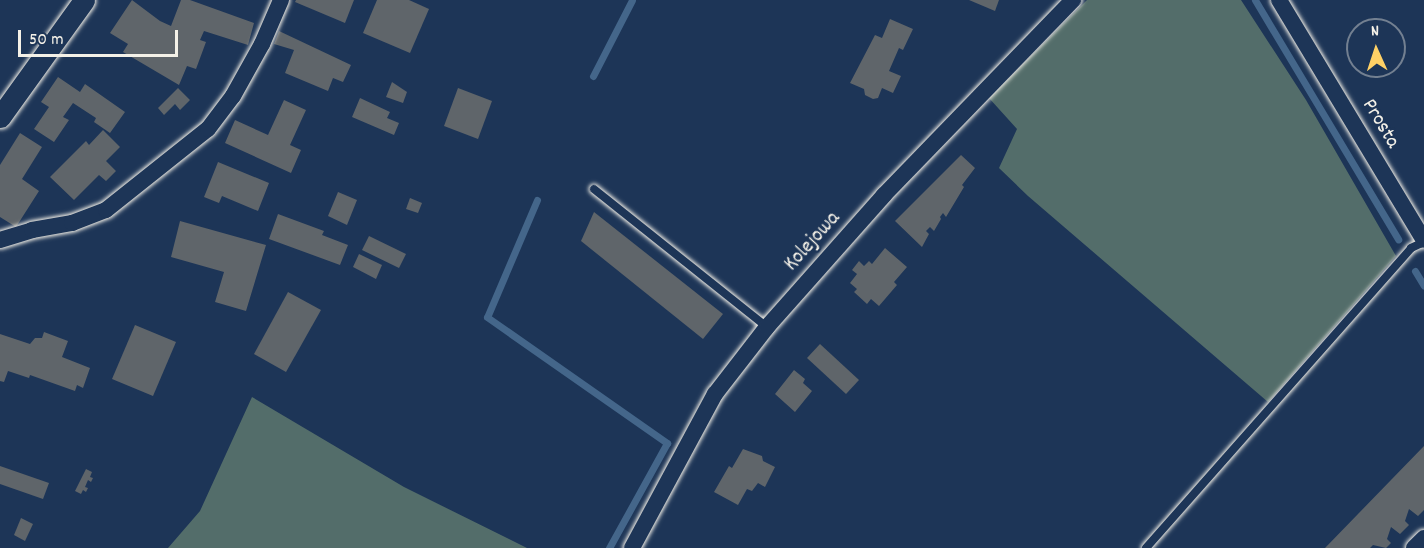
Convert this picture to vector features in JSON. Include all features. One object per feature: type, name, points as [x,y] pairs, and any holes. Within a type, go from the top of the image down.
[{"type":"street","points":[[0,117],[84,0]]},
{"type":"street","points":[[0,240],[32,230],[72,223],[106,210],[208,129],[239,86],[262,44],[281,0]]},
{"type":"street","name":"Kolejowa","points":[[632,548],[715,394],[767,327],[884,195],[1073,0]]},
{"type":"street","name":"Prosta","points":[[1279,0],[1424,241]]},
{"type":"street","points":[[1414,548],[1424,538]]},
{"type":"lane","points":[[594,189],[767,327]]},
{"type":"lane","points":[[1146,548],[1411,248],[1424,241]]},
{"type":"green space","points":[[1087,0],[1241,0],[1306,100],[1396,256],[1268,402],[1028,196],[999,168],[1017,129],[989,98]]},
{"type":"green space","points":[[252,397],[404,487],[527,548],[168,548],[200,511]]},
{"type":"building","points":[[132,0],[160,21],[171,26],[181,0],[190,0],[254,23],[248,45],[204,31],[200,40],[206,42],[196,69],[187,66],[179,85],[123,52],[128,44],[110,33]]},
{"type":"building","points":[[296,0],[354,0],[345,23],[295,2]]},
{"type":"building","points":[[377,0],[409,0],[429,9],[410,53],[363,33]]},
{"type":"building","points":[[969,0],[999,0],[995,11]]},
{"type":"building","points":[[890,19],[913,29],[903,50],[899,48],[889,71],[901,76],[893,93],[882,88],[878,98],[873,99],[865,95],[864,89],[850,83],[875,35],[882,38]]},
{"type":"building","points":[[279,31],[351,65],[343,82],[333,78],[328,91],[285,73],[294,50],[274,44]]},
{"type":"building","points":[[58,77],[80,92],[85,84],[125,112],[110,133],[94,122],[96,118],[73,103],[63,117],[69,120],[54,142],[34,129],[49,107],[41,102]]},
{"type":"building","points":[[392,82],[407,92],[403,103],[386,97]]},
{"type":"building","points":[[178,88],[190,100],[180,110],[175,104],[164,115],[158,108]]},
{"type":"building","points":[[458,88],[492,101],[478,139],[444,126]]},
{"type":"building","points":[[360,98],[390,112],[387,118],[399,123],[394,135],[352,117]]},
{"type":"building","points":[[284,100],[306,110],[290,145],[301,150],[291,173],[225,143],[235,120],[268,135]]},
{"type":"building","points":[[103,130],[120,147],[106,161],[116,171],[106,181],[99,175],[74,200],[50,177],[86,141],[89,145]]},
{"type":"building","points":[[20,133],[42,147],[22,179],[39,191],[16,227],[0,217],[0,165]]},
{"type":"building","points":[[961,155],[975,168],[962,185],[964,187],[946,217],[943,213],[934,231],[930,227],[926,231],[929,234],[922,247],[895,221]]},
{"type":"building","points":[[218,162],[269,183],[258,211],[222,196],[219,203],[204,197]]},
{"type":"building","points":[[338,192],[357,200],[347,225],[328,216]]},
{"type":"building","points":[[410,198],[422,203],[418,213],[406,209]]},
{"type":"building","points":[[594,212],[723,314],[703,339],[581,241]]},
{"type":"building","points":[[278,214],[324,231],[322,235],[348,245],[340,265],[269,239]]},
{"type":"building","points":[[180,221],[266,245],[246,311],[215,302],[224,272],[171,257]]},
{"type":"building","points":[[369,236],[406,254],[399,268],[362,250]]},
{"type":"building","points":[[885,248],[907,267],[894,282],[897,285],[879,306],[871,299],[867,304],[854,292],[857,289],[850,283],[857,274],[852,270],[859,261],[864,266],[869,261],[872,264]]},
{"type":"building","points":[[359,254],[382,265],[376,279],[353,267]]},
{"type":"building","points":[[288,292],[321,310],[286,372],[254,354]]},
{"type":"building","points":[[135,325],[176,342],[153,396],[112,379]]},
{"type":"building","points":[[44,332],[68,341],[62,357],[90,368],[83,388],[77,385],[75,391],[30,375],[29,378],[8,371],[4,382],[0,381],[0,334],[30,344],[35,338],[42,338]]},
{"type":"building","points":[[820,344],[859,380],[846,394],[807,358]]},
{"type":"building","points":[[794,370],[805,379],[803,383],[812,391],[795,412],[775,394]]},
{"type":"building","points":[[1424,446],[1424,510],[1418,516],[1409,509],[1405,521],[1409,525],[1400,534],[1391,527],[1387,539],[1391,543],[1386,548],[1373,545],[1370,548],[1325,548]]},
{"type":"building","points":[[743,449],[762,456],[763,461],[775,467],[765,487],[758,483],[752,491],[747,489],[738,505],[714,492],[729,466],[732,468]]},
{"type":"building","points":[[0,466],[49,483],[43,499],[0,484]]},
{"type":"building","points":[[86,469],[92,472],[90,477],[93,478],[91,482],[88,480],[85,487],[88,488],[86,492],[83,490],[81,494],[75,491]]},
{"type":"building","points":[[21,518],[33,524],[25,541],[14,535]]},
{"type":"waterway","points":[[593,76],[632,0]]},
{"type":"waterway","points":[[1255,0],[1398,239]]},
{"type":"waterway","points":[[537,200],[487,317],[667,443],[609,548]]},
{"type":"waterway","points":[[1415,271],[1424,286]]}]
